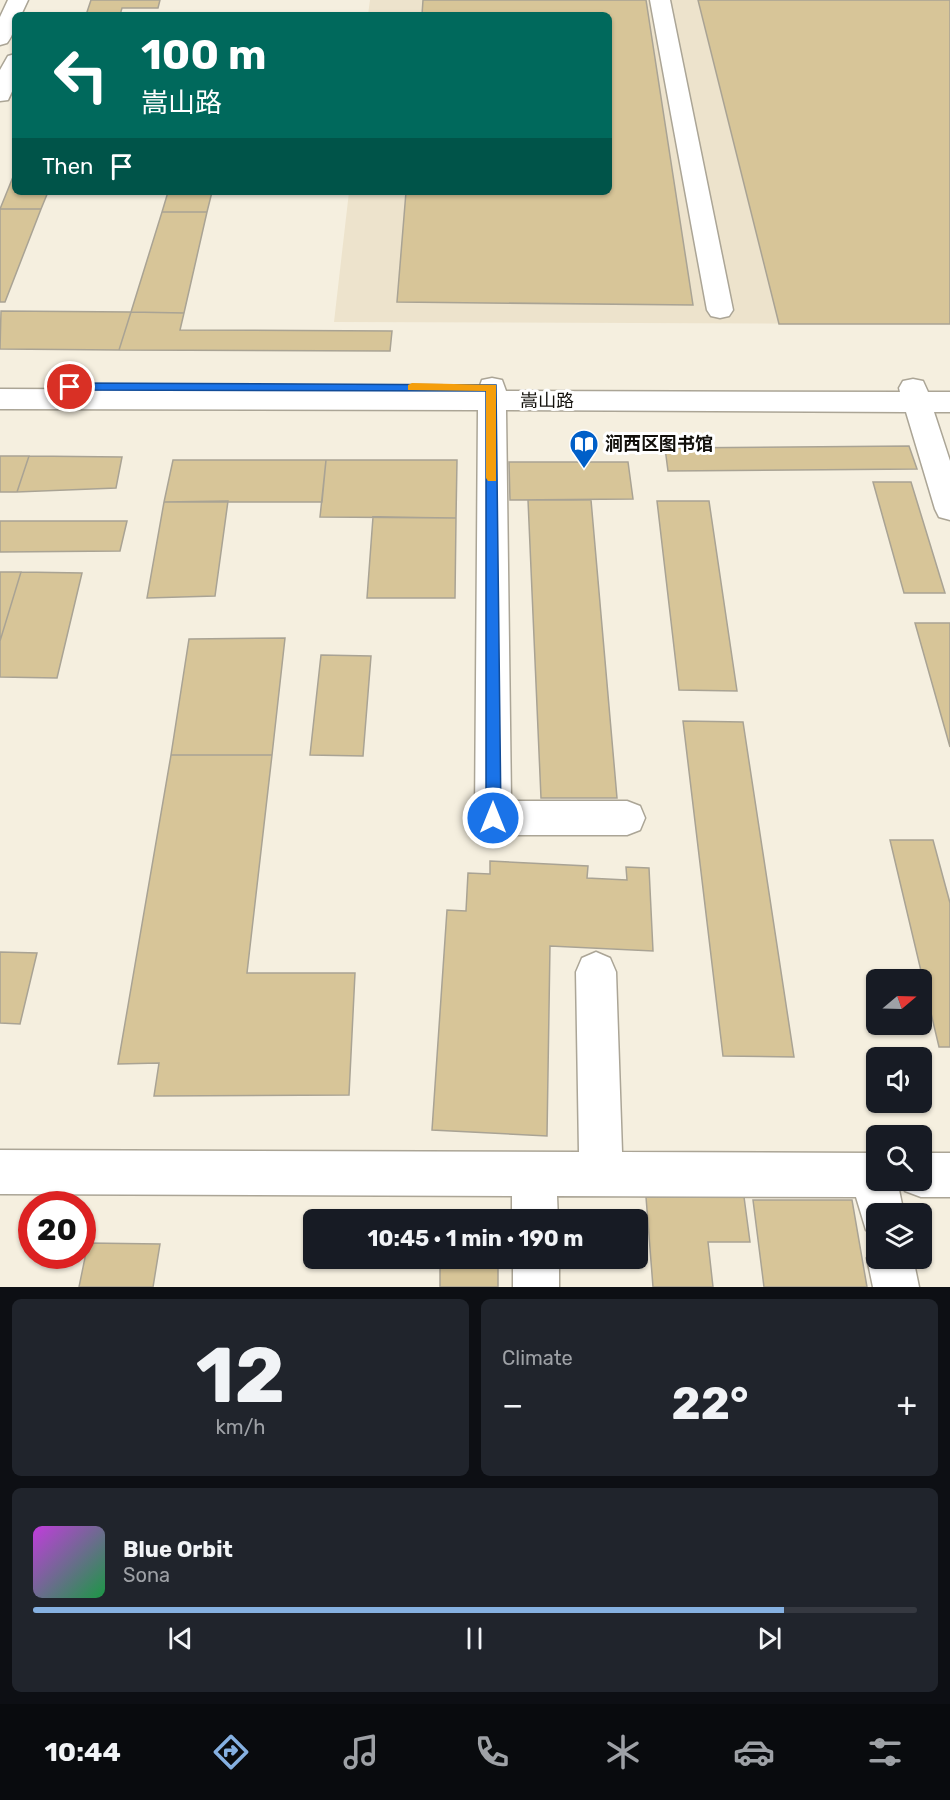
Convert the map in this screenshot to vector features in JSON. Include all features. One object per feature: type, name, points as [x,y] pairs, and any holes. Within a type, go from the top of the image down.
[{"type":"street","points":[[660,0],[720,310]]},
{"type":"street","points":[[0,39],[12,13]]},
{"type":"street","points":[[0,95],[12,67]]},
{"type":"street","name":"嵩山路","points":[[0,386],[492,394]]},
{"type":"street","name":"嵩山路","points":[[915,395],[950,388]]},
{"type":"street","points":[[492,394],[493,818],[627,818]]},
{"type":"street","name":"嵩山路","points":[[0,399],[492,394],[915,395],[950,402]]},
{"type":"street","points":[[915,395],[950,509]]},
{"type":"street","points":[[596,972],[601,1173]]},
{"type":"street","points":[[0,1172],[601,1173],[866,1187]]},
{"type":"street","points":[[534,1174],[535,1209]]},
{"type":"street","points":[[932,1175],[950,1175]]},
{"type":"street","points":[[536,1269],[536,1287]]},
{"type":"street","points":[[892,1269],[896,1287]]},
{"type":"shaded area","points":[[370,0],[950,0],[950,324],[334,322],[349,195],[612,195],[612,12],[368,12]]},
{"type":"building","points":[[91,0],[160,0],[158,8],[122,8],[121,12],[87,12]]},
{"type":"building","points":[[423,0],[646,0],[693,305],[397,302],[406,195],[612,195],[612,12],[422,12]]},
{"type":"building","points":[[698,0],[950,0],[950,324],[779,324]]},
{"type":"building","points":[[12,179],[12,195],[47,195],[41,209],[0,209]]},
{"type":"building","points":[[167,195],[211,195],[207,212],[162,212]]},
{"type":"building","points":[[0,209],[41,209],[5,302],[0,302]]},
{"type":"building","points":[[162,212],[207,212],[184,313],[131,312]]},
{"type":"building","points":[[1,311],[131,312],[119,350],[0,349]]},
{"type":"building","points":[[131,312],[184,313],[180,330],[392,331],[390,351],[119,350]]},
{"type":"building","points":[[909,446],[917,469],[668,471],[665,448]]},
{"type":"building","points":[[0,456],[29,456],[17,492],[0,492]]},
{"type":"building","points":[[29,456],[122,457],[116,488],[17,492]]},
{"type":"building","points":[[173,460],[326,460],[322,502],[164,502]]},
{"type":"building","points":[[326,460],[457,460],[456,518],[320,517]]},
{"type":"building","points":[[509,462],[628,462],[633,499],[510,500]]},
{"type":"building","points":[[873,482],[911,482],[945,593],[904,593]]},
{"type":"building","points":[[528,500],[591,500],[617,798],[541,798]]},
{"type":"building","points":[[228,501],[215,596],[147,598],[164,502]]},
{"type":"building","points":[[657,501],[709,501],[737,691],[679,690]]},
{"type":"building","points":[[373,517],[456,518],[455,598],[367,598]]},
{"type":"building","points":[[0,521],[127,521],[120,551],[0,552]]},
{"type":"building","points":[[0,572],[21,572],[0,641]]},
{"type":"building","points":[[21,572],[82,573],[57,678],[0,677],[0,641]]},
{"type":"building","points":[[915,623],[950,623],[950,747]]},
{"type":"building","points":[[285,638],[272,755],[171,755],[189,639]]},
{"type":"building","points":[[321,655],[371,656],[363,756],[310,755]]},
{"type":"building","points":[[683,721],[743,722],[794,1057],[723,1056]]},
{"type":"building","points":[[171,755],[272,755],[247,973],[355,973],[349,1095],[154,1096],[159,1063],[118,1064]]},
{"type":"building","points":[[890,840],[933,840],[950,903],[950,1047],[939,1047],[932,1017],[932,969],[921,969]]},
{"type":"building","points":[[490,861],[588,866],[587,878],[627,880],[626,867],[649,868],[653,951],[550,946],[547,1136],[432,1130],[447,910],[466,911],[468,873],[490,874]]},
{"type":"building","points":[[0,952],[37,953],[20,1024],[0,1023]]},
{"type":"building","points":[[646,1197],[744,1197],[750,1242],[708,1242],[713,1287],[653,1287]]},
{"type":"building","points":[[753,1200],[852,1200],[867,1287],[764,1287]]},
{"type":"building","points":[[96,1243],[160,1244],[153,1287],[79,1287],[83,1269],[96,1269]]},
{"type":"building","points":[[440,1269],[498,1269],[498,1287],[440,1287]]},
{"type":"slow traffic","points":[[412,387],[492,387],[492,478]]},
{"type":"place","name":"涧西区图书馆","points":[[584,470]]},
{"type":"route","points":[[70,387],[492,387],[493,818]]}]
